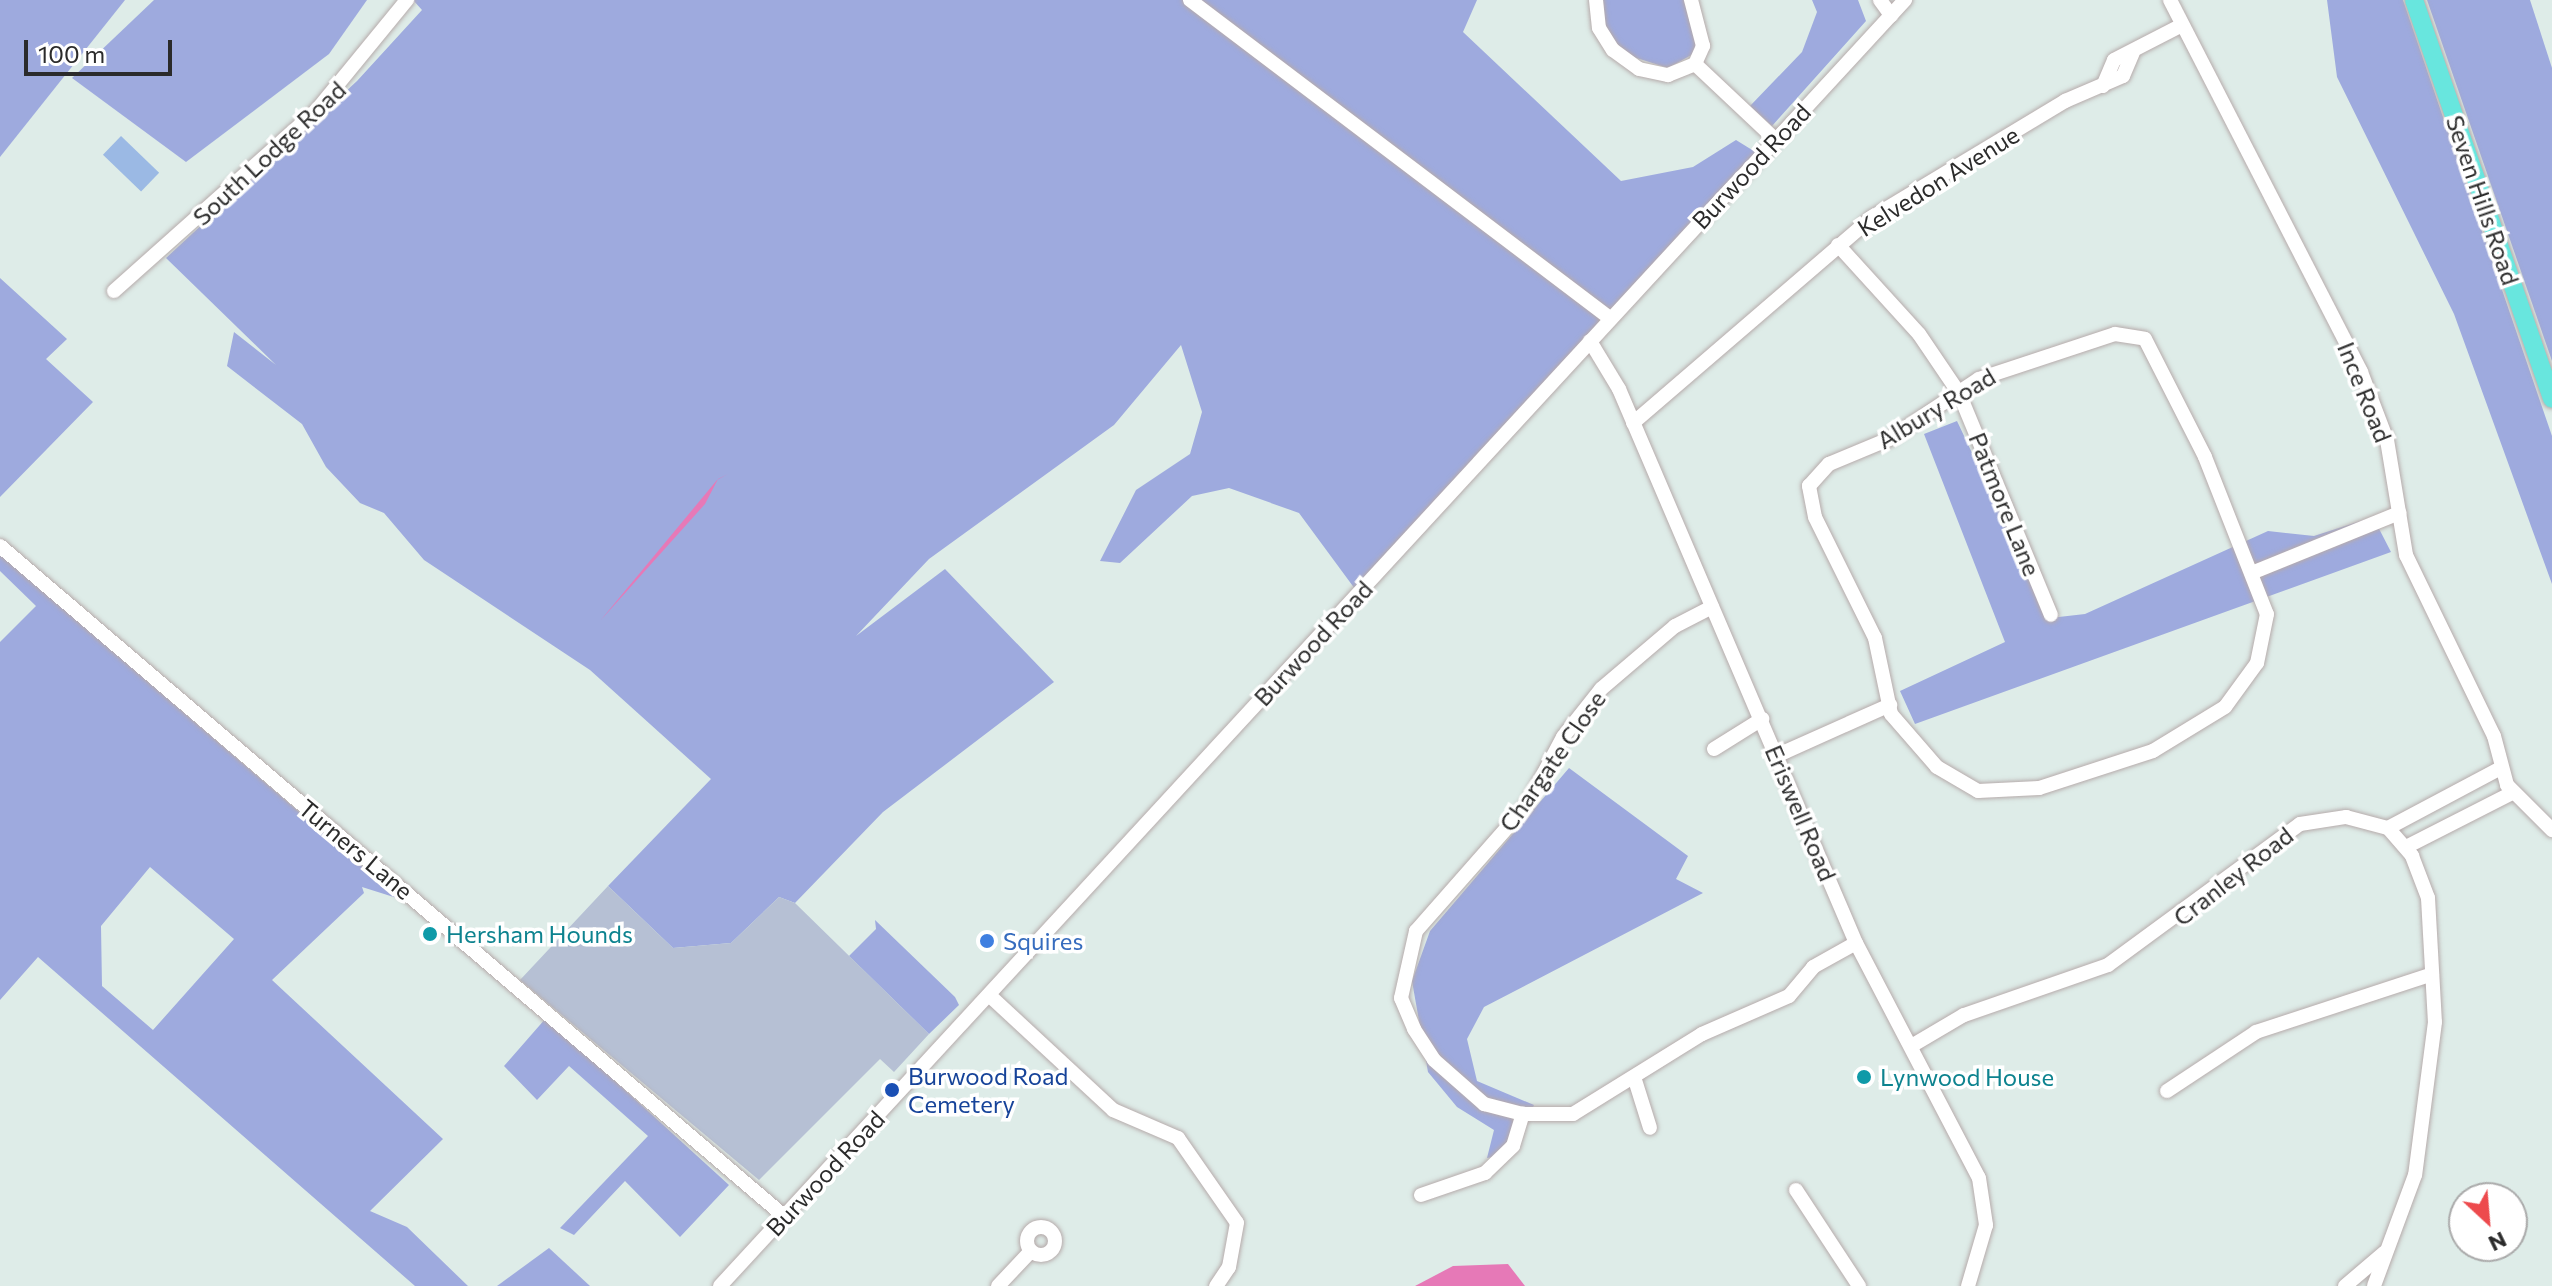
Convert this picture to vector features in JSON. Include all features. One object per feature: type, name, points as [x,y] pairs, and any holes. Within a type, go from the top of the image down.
[{"type":"main road","name":"Seven Hills Road","points":[[2414,0],[2552,399]]},
{"type":"street","name":"South Lodge Road","points":[[114,291],[316,111],[407,0]]},
{"type":"street","points":[[1190,0],[1611,319]]},
{"type":"street","points":[[1596,0],[1599,28],[1629,63],[1668,75],[1695,64],[1704,37],[1691,0]]},
{"type":"street","points":[[1880,0],[1891,15]]},
{"type":"street","name":"Burwood Road","points":[[720,1286],[1905,0]]},
{"type":"street","name":"Ince Road","points":[[2170,0],[2361,372],[2387,440],[2406,555],[2494,736],[2501,768],[2512,793],[2552,830]]},
{"type":"street","name":"Kelvedon Avenue","points":[[1633,423],[1838,245],[1943,172],[2123,76],[2133,53],[2182,25]]},
{"type":"street","points":[[1695,64],[1776,140]]},
{"type":"street","name":"Patmore Lane","points":[[1838,245],[1919,334],[1959,393],[2051,615]]},
{"type":"street","name":"Albury Road","points":[[1890,705],[1875,638],[1815,517],[1809,486],[1829,464],[1889,439],[1999,371],[2115,334],[2145,339],[2254,572]]},
{"type":"street","name":"Eriswell Road","points":[[1590,341],[1633,423],[1778,755],[1856,943],[1913,1045],[1986,1202],[1968,1286]]},
{"type":"street","points":[[1778,755],[1890,705],[1937,767],[1978,791],[2039,788],[2118,765],[2210,719],[2248,680],[2267,629],[2254,572],[2399,513]]},
{"type":"street","name":"Turners Lane","points":[[0,546],[784,1216]]},
{"type":"street","name":"Chargate Close","points":[[1712,607],[1675,626],[1601,689],[1563,737],[1527,805],[1409,946],[1401,998],[1434,1060],[1484,1104],[1523,1114],[1573,1114],[1635,1080],[1702,1034],[1789,996],[1813,967],[1856,943]]},
{"type":"street","points":[[1714,749],[1762,719]]},
{"type":"street","points":[[2374,1286],[2425,1127],[2432,974],[2428,898],[2406,847],[2388,828],[2501,768]]},
{"type":"street","points":[[2406,847],[2512,793]]},
{"type":"street","name":"Cranley Road","points":[[1913,1045],[1964,1015],[2108,965],[2300,824],[2346,817],[2388,828]]},
{"type":"street","points":[[2167,1091],[2256,1032],[2432,974]]},
{"type":"street","points":[[989,995],[1113,1110],[1178,1138],[1237,1223],[1229,1267],[1216,1286]]},
{"type":"street","points":[[1635,1080],[1650,1128]]},
{"type":"street","points":[[1421,1195],[1485,1173],[1513,1146],[1523,1114]]},
{"type":"street","points":[[1796,1190],[1859,1286]]},
{"type":"street","points":[[998,1286],[1031,1251]]},
{"type":"street","points":[[2345,1286],[2385,1251]]},
{"type":"shaded area","points":[[0,0],[125,0],[0,157]]},
{"type":"shaded area","points":[[154,0],[367,0],[329,54],[186,162],[72,78]]},
{"type":"shaded area","points":[[413,0],[1477,0],[1463,32],[1621,181],[1693,167],[1736,140],[1757,153],[1355,589],[1299,513],[1229,488],[1192,496],[1120,563],[1100,561],[1136,490],[1190,454],[1202,412],[1181,345],[1114,425],[929,559],[856,636],[945,569],[1054,682],[883,812],[795,903],[779,897],[731,943],[673,948],[608,886],[711,779],[590,670],[424,560],[384,513],[360,503],[326,467],[302,424],[227,366],[234,332],[276,365],[166,258],[357,81],[422,10]]},
{"type":"shaded area","points":[[1600,0],[1686,0],[1699,35],[1695,53],[1668,68],[1624,54],[1605,28]]},
{"type":"shaded area","points":[[1812,0],[1858,0],[1866,21],[1772,126],[1750,106],[1802,52],[1817,12]]},
{"type":"shaded area","points":[[2327,0],[2403,0],[2552,436],[2552,584],[2454,314],[2337,77]]},
{"type":"shaded area","points":[[2427,0],[2530,0],[2552,68],[2552,361]]},
{"type":"shaded area","points":[[121,136],[159,173],[141,192],[103,155]]},
{"type":"shaded area","points":[[0,278],[67,339],[46,359],[93,402],[0,497]]},
{"type":"shaded area","points":[[1957,421],[2050,618],[2085,614],[2268,531],[2314,536],[2373,517],[2391,552],[1915,724],[1900,691],[2005,642],[1924,434]]},
{"type":"shaded area","points":[[717,480],[705,504],[600,621]]},
{"type":"shaded area","points":[[0,554],[400,899],[362,887],[364,893],[272,980],[443,1139],[370,1211],[407,1227],[468,1286],[415,1286],[38,957],[0,1000],[0,642],[36,606],[0,571]],"holes":[[[150,867],[234,939],[153,1030],[102,986],[101,926]]]},
{"type":"shaded area","points":[[1569,768],[1688,856],[1676,879],[1703,893],[1484,1007],[1467,1039],[1477,1081],[1534,1105],[1512,1154],[1487,1158],[1494,1130],[1457,1107],[1428,1072],[1412,981],[1430,931]]},
{"type":"shaded area","points":[[608,886],[673,948],[731,943],[779,897],[795,903],[929,1034],[894,1072],[880,1059],[759,1180],[520,980]]},
{"type":"shaded area","points":[[875,920],[955,997],[959,1005],[929,1034],[849,956],[876,929]]},
{"type":"shaded area","points":[[546,1018],[729,1185],[680,1237],[625,1181],[574,1235],[560,1228],[648,1136],[569,1066],[537,1100],[504,1066]]},
{"type":"shaded area","points":[[549,1248],[590,1286],[497,1286]]},
{"type":"shaded area","points":[[1508,1264],[1525,1286],[1415,1286],[1453,1266]]},
{"type":"place","name":"Hersham Hounds","points":[[430,934]]},
{"type":"place","name":"Squires","points":[[987,941]]},
{"type":"place","name":"Lynwood House","points":[[1864,1077]]},
{"type":"place","name":"Burwood Road Cemetery","points":[[892,1090]]}]
